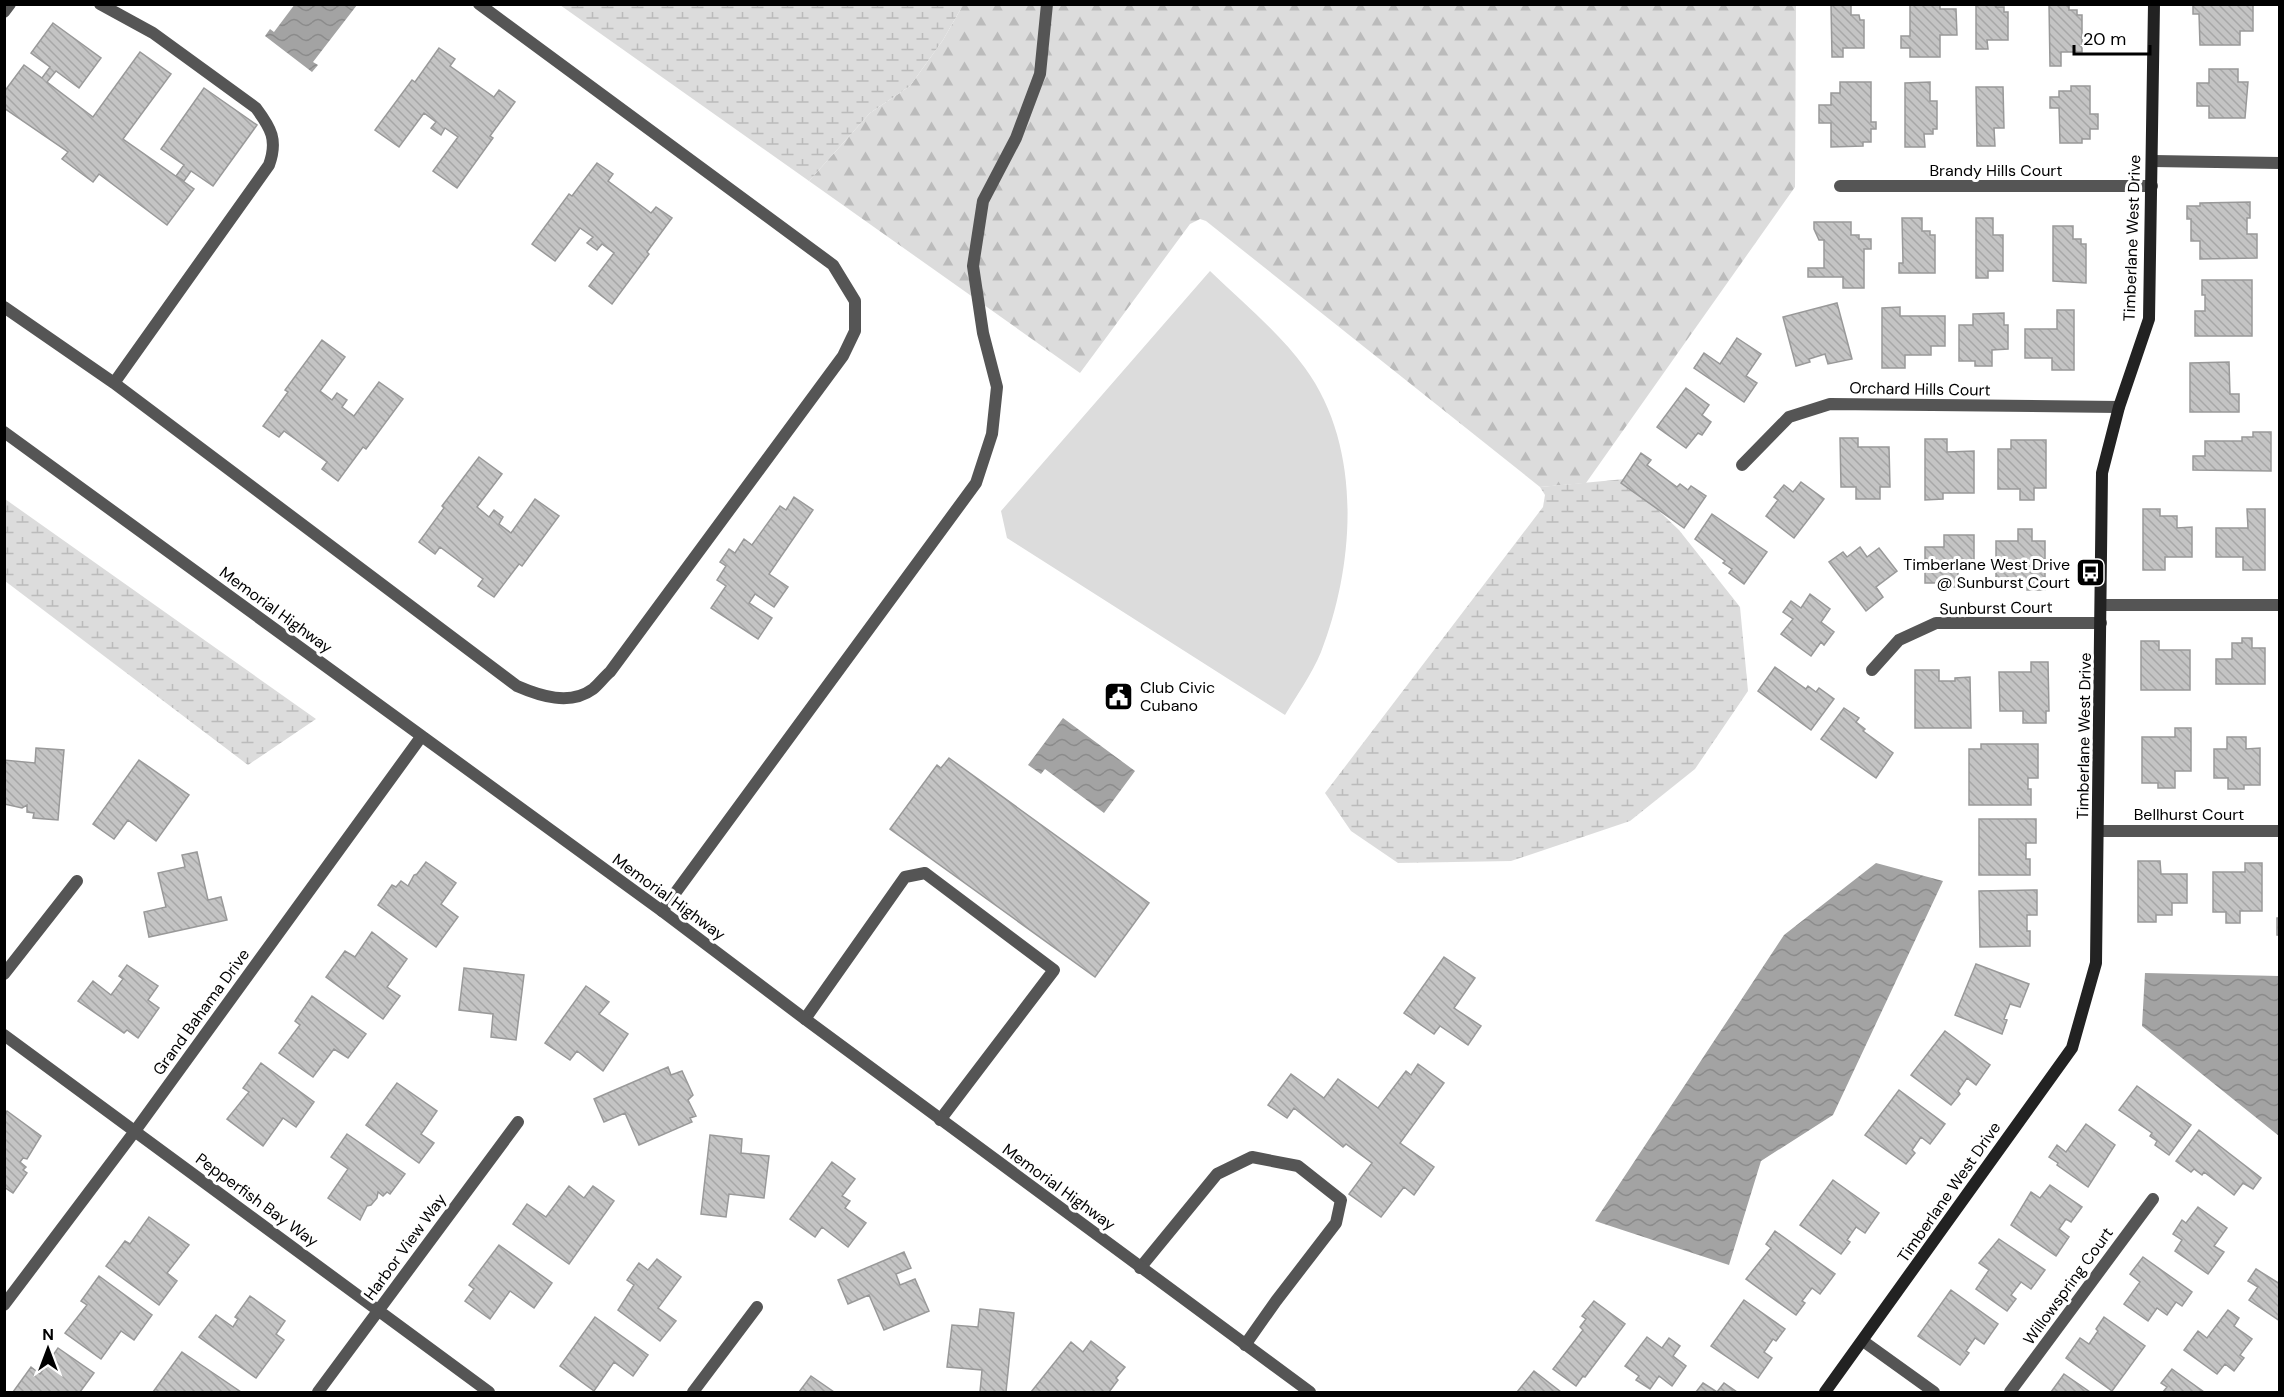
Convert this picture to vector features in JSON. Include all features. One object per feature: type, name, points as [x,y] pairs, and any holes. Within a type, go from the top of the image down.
[{"type":"street","points":[[4,12],[10,4]]},
{"type":"street","points":[[100,4],[153,33],[256,108],[268,124],[274,149],[269,165],[114,383]]},
{"type":"street","points":[[4,307],[114,383],[517,686],[540,696],[569,698],[592,690],[604,678],[843,356],[855,331],[855,301],[833,265],[479,4]]},
{"type":"street","points":[[662,911],[976,483],[992,434],[997,387],[983,333],[973,266],[983,201],[1016,138],[1040,74],[1047,4]]},
{"type":"street","name":"Timberlane West Drive","points":[[1825,1392],[2072,1048],[2096,963],[2102,623],[2102,473],[2119,407],[2149,319],[2154,4]]},
{"type":"street","points":[[2153,161],[2280,163]]},
{"type":"street","name":"Brandy Hills Court","points":[[1840,186],[2152,186]]},
{"type":"street","name":"Orchard Hills Court","points":[[1742,465],[1789,417],[1830,404],[2119,407]]},
{"type":"street","name":"Memorial Highway","points":[[4,432],[662,911],[940,1120],[1310,1392]]},
{"type":"street","points":[[2102,605],[2280,605]]},
{"type":"street","name":"Sunburst Court","points":[[1872,670],[1899,640],[1936,623],[2102,623]]},
{"type":"street","name":"Grand Bahama Drive","points":[[4,1305],[135,1131],[421,737]]},
{"type":"street","name":"Bellhurst Court","points":[[2099,831],[2280,831]]},
{"type":"street","points":[[805,1019],[905,877],[924,873],[1054,970],[940,1120]]},
{"type":"street","points":[[4,974],[77,880]]},
{"type":"street","name":"Pepperfish Bay Way","points":[[4,1035],[489,1392]]},
{"type":"street","name":"Harbor View Way","points":[[318,1392],[518,1122]]},
{"type":"street","points":[[1140,1268],[1217,1174],[1252,1157],[1298,1166],[1341,1200],[1336,1223],[1245,1345]]},
{"type":"street","name":"Willowspring Court","points":[[2010,1392],[2153,1199]]},
{"type":"street","points":[[693,1392],[757,1307]]},
{"type":"street","points":[[1863,1341],[1934,1392]]},
{"type":"green space","points":[[560,5],[963,5],[943,40],[910,86],[870,113],[809,181]]},
{"type":"green space","points":[[963,5],[1796,5],[1795,187],[1586,483],[1540,487],[1206,221],[1200,219],[1190,224],[1080,373],[809,181],[870,113],[910,86],[943,40]]},
{"type":"green space","points":[[1210,271],[1272,330],[1305,368],[1324,399],[1337,433],[1345,470],[1348,507],[1341,582],[1321,652],[1285,715],[1007,538],[1001,511]]},
{"type":"green space","points":[[1625,479],[1679,530],[1740,607],[1748,691],[1695,769],[1630,821],[1511,861],[1398,863],[1351,831],[1325,793],[1543,507],[1545,495],[1540,487]]},
{"type":"green space","points":[[4,499],[316,719],[248,765],[5,581]]},
{"type":"water","points":[[295,4],[357,5],[313,62],[318,65],[312,72],[265,36],[270,29],[274,32]]},
{"type":"water","points":[[1063,718],[1135,771],[1104,813],[1045,769],[1041,774],[1028,765]]},
{"type":"water","points":[[1876,863],[1943,881],[1833,1115],[1761,1161],[1729,1265],[1595,1221],[1784,935]]},
{"type":"water","points":[[2145,973],[2279,976],[2279,1136],[2142,1026]]},
{"type":"building","points":[[1831,4],[1851,4],[1851,15],[1859,15],[1860,20],[1864,20],[1864,48],[1843,48],[1843,57],[1832,57]]},
{"type":"building","points":[[1910,4],[1940,5],[1940,9],[1956,9],[1957,35],[1940,35],[1940,57],[1910,57],[1910,48],[1901,48],[1901,36],[1910,36]]},
{"type":"building","points":[[1976,4],[1996,4],[1996,7],[2004,7],[2004,12],[2008,12],[2008,40],[1987,40],[1988,49],[1976,49]]},
{"type":"building","points":[[2049,4],[2069,4],[2069,10],[2077,10],[2077,15],[2082,15],[2082,52],[2061,52],[2061,66],[2050,66]]},
{"type":"building","points":[[2193,4],[2253,4],[2253,31],[2240,31],[2240,45],[2200,45],[2199,14],[2193,14]]},
{"type":"building","points":[[53,23],[101,58],[79,88],[56,71],[47,82],[93,117],[140,52],[171,74],[123,139],[194,189],[167,225],[99,174],[93,182],[62,159],[68,152],[4,108],[4,92],[24,65],[42,78],[50,67],[31,53]]},
{"type":"building","points":[[439,48],[455,59],[450,66],[494,97],[499,90],[515,102],[490,136],[493,138],[457,188],[433,171],[458,137],[445,128],[441,135],[431,128],[436,122],[424,113],[399,147],[375,130],[412,80],[415,82]]},
{"type":"building","points":[[2209,69],[2238,69],[2238,82],[2248,82],[2245,118],[2209,118],[2209,106],[2197,106],[2197,83],[2209,83]]},
{"type":"building","points":[[1840,82],[1871,82],[1871,122],[1876,122],[1876,129],[1871,129],[1871,142],[1863,142],[1863,146],[1831,147],[1831,123],[1819,123],[1819,105],[1831,105],[1831,93],[1840,93]]},
{"type":"building","points":[[1930,82],[1930,101],[1937,101],[1937,129],[1933,129],[1933,134],[1924,134],[1925,147],[1905,147],[1905,83]]},
{"type":"building","points":[[2071,86],[2090,86],[2090,114],[2098,114],[2098,129],[2090,129],[2090,139],[2082,139],[2082,143],[2060,143],[2059,108],[2050,108],[2050,97],[2059,97],[2059,91],[2071,91]]},
{"type":"building","points":[[1976,87],[2003,87],[2004,128],[1994,128],[1995,146],[1977,146]]},
{"type":"building","points":[[204,88],[257,125],[213,186],[191,171],[184,181],[176,176],[184,165],[161,149]]},
{"type":"building","points":[[597,163],[613,174],[608,181],[651,213],[656,207],[672,218],[612,304],[589,286],[614,253],[602,244],[597,250],[587,243],[593,237],[580,228],[555,261],[532,244],[569,194],[572,196]]},
{"type":"building","points":[[2250,202],[2247,234],[2257,234],[2257,258],[2200,259],[2200,241],[2191,241],[2191,219],[2187,219],[2187,206],[2200,206],[2200,203]]},
{"type":"building","points":[[1902,218],[1922,218],[1922,231],[1930,231],[1930,235],[1935,235],[1935,273],[1899,273],[1899,263],[1903,263]]},
{"type":"building","points":[[1976,218],[1993,218],[1993,235],[2003,235],[2003,271],[1988,271],[1988,278],[1976,278]]},
{"type":"building","points":[[1814,222],[1851,222],[1851,235],[1859,235],[1859,239],[1871,239],[1871,249],[1864,249],[1864,288],[1843,288],[1843,277],[1808,277],[1808,268],[1824,268],[1824,240],[1819,240],[1814,229]]},
{"type":"building","points":[[2053,226],[2073,226],[2073,239],[2081,239],[2081,244],[2086,244],[2086,283],[2053,281]]},
{"type":"building","points":[[2202,280],[2252,280],[2252,336],[2195,336],[2195,311],[2205,311]]},
{"type":"building","points":[[1837,303],[1852,359],[1828,364],[1825,354],[1796,366],[1783,317]]},
{"type":"building","points":[[1900,307],[1900,316],[1945,316],[1945,346],[1931,346],[1931,355],[1905,355],[1905,368],[1882,368],[1882,308]]},
{"type":"building","points":[[2057,310],[2074,310],[2074,370],[2052,370],[2052,358],[2025,358],[2025,329],[2057,329]]},
{"type":"building","points":[[2004,313],[2004,325],[2008,325],[2008,349],[1992,350],[1992,366],[1975,366],[1975,361],[1959,361],[1959,325],[1973,325],[1973,314]]},
{"type":"building","points":[[1737,338],[1761,354],[1746,376],[1757,383],[1744,402],[1694,368],[1704,353],[1720,364]]},
{"type":"building","points":[[322,340],[345,357],[320,391],[332,400],[337,393],[347,400],[342,407],[354,416],[379,382],[403,399],[366,449],[363,447],[338,481],[322,469],[327,462],[284,431],[279,437],[263,426],[288,392],[285,390]]},
{"type":"building","points":[[2229,362],[2230,394],[2239,394],[2239,412],[2190,412],[2190,363]]},
{"type":"building","points":[[1686,388],[1709,405],[1702,415],[1711,422],[1702,435],[1698,433],[1686,448],[1657,427]]},
{"type":"building","points":[[2253,432],[2271,432],[2271,471],[2193,470],[2193,456],[2205,456],[2205,441],[2242,441],[2242,437],[2253,437]]},
{"type":"building","points":[[1840,438],[1858,438],[1858,447],[1889,447],[1890,487],[1880,487],[1880,499],[1856,499],[1856,487],[1841,487]]},
{"type":"building","points":[[1925,439],[1947,439],[1947,452],[1974,451],[1974,493],[1943,493],[1943,499],[1925,500]]},
{"type":"building","points":[[2011,440],[2046,440],[2046,488],[2034,488],[2034,500],[2020,500],[2020,489],[1998,489],[1998,449],[2011,449]]},
{"type":"building","points":[[1641,453],[1651,460],[1647,465],[1677,487],[1680,484],[1688,490],[1691,486],[1706,496],[1684,528],[1621,483]]},
{"type":"building","points":[[479,457],[502,474],[477,507],[489,517],[494,510],[503,517],[499,524],[511,533],[535,499],[559,516],[522,566],[519,564],[494,597],[478,586],[483,579],[440,547],[435,554],[419,542],[444,508],[442,506]]},
{"type":"building","points":[[1801,482],[1824,499],[1794,538],[1766,516],[1778,500],[1774,497],[1784,485],[1793,492]]},
{"type":"building","points":[[794,497],[813,510],[769,574],[788,587],[774,607],[755,594],[749,603],[772,618],[758,639],[711,608],[726,586],[717,580],[726,566],[720,562],[729,549],[735,553],[744,539],[752,545],[780,506],[786,510]]},
{"type":"building","points":[[2143,509],[2160,509],[2160,516],[2177,516],[2177,528],[2192,527],[2192,557],[2165,557],[2165,570],[2143,570]]},
{"type":"building","points":[[2247,509],[2265,509],[2265,570],[2243,570],[2243,557],[2216,557],[2216,528],[2248,528]]},
{"type":"building","points":[[1712,514],[1767,552],[1744,584],[1729,573],[1732,569],[1723,563],[1725,561],[1695,539]]},
{"type":"building","points":[[2018,529],[2032,529],[2032,541],[2045,541],[2045,590],[2027,590],[2027,580],[1996,581],[1996,541],[2018,541]]},
{"type":"building","points":[[1944,535],[1974,535],[1974,571],[1958,571],[1958,587],[1941,587],[1941,583],[1925,583],[1925,547],[1944,547]]},
{"type":"building","points":[[1860,547],[1867,557],[1879,548],[1897,571],[1876,587],[1883,597],[1866,611],[1829,562],[1843,552],[1847,557]]},
{"type":"building","points":[[1810,594],[1830,609],[1821,622],[1834,632],[1824,645],[1821,642],[1811,656],[1781,634],[1793,619],[1783,612],[1791,601],[1801,608]]},
{"type":"building","points":[[2242,638],[2252,638],[2252,648],[2265,648],[2265,684],[2216,684],[2216,659],[2232,659],[2232,643],[2242,643]]},
{"type":"building","points":[[2141,641],[2159,641],[2159,650],[2190,650],[2190,690],[2141,690]]},
{"type":"building","points":[[2031,662],[2048,662],[2049,711],[2046,711],[2046,723],[2023,723],[2023,711],[2000,711],[1999,672],[2031,672]]},
{"type":"building","points":[[1775,667],[1806,689],[1808,686],[1816,692],[1819,688],[1834,699],[1811,730],[1758,691]]},
{"type":"building","points":[[1915,670],[1939,670],[1939,681],[1955,681],[1955,678],[1970,677],[1971,728],[1915,728]]},
{"type":"building","points":[[1844,708],[1859,718],[1856,722],[1865,729],[1863,731],[1893,753],[1876,778],[1821,739]]},
{"type":"building","points":[[2175,728],[2191,728],[2191,771],[2175,771],[2175,788],[2158,788],[2158,783],[2142,783],[2142,737],[2175,737]]},
{"type":"building","points":[[2227,737],[2246,737],[2246,749],[2260,748],[2260,785],[2244,785],[2244,789],[2228,789],[2228,778],[2214,778],[2214,749],[2227,749]]},
{"type":"building","points":[[1981,744],[2038,744],[2038,778],[2028,778],[2031,805],[1969,805],[1969,749],[1981,749]]},
{"type":"building","points":[[36,748],[64,750],[58,820],[33,818],[34,813],[27,812],[27,805],[22,808],[4,804],[4,760],[35,763]]},
{"type":"building","points":[[949,758],[1149,903],[1095,977],[890,829],[937,765],[941,768]]},
{"type":"building","points":[[139,760],[189,795],[156,841],[128,820],[114,839],[93,824]]},
{"type":"building","points":[[1979,819],[2036,819],[2036,843],[2026,843],[2026,859],[2030,859],[2030,875],[1979,875]]},
{"type":"building","points":[[197,852],[208,900],[221,897],[227,920],[149,937],[144,912],[166,907],[158,873],[185,867],[182,855]]},
{"type":"building","points":[[2138,861],[2160,861],[2161,874],[2187,874],[2187,903],[2172,903],[2172,915],[2156,915],[2156,922],[2138,922]]},
{"type":"building","points":[[426,862],[456,883],[441,904],[458,917],[436,947],[378,905],[392,885],[396,887],[401,881],[408,886]]},
{"type":"building","points":[[2245,863],[2262,863],[2262,911],[2240,911],[2240,923],[2226,923],[2226,912],[2213,912],[2213,872],[2245,872]]},
{"type":"building","points":[[2037,890],[2037,915],[2027,915],[2030,946],[1980,947],[1979,891]]},
{"type":"building","points":[[2277,918],[2280,918],[2280,935],[2277,935]]},
{"type":"building","points":[[372,932],[407,959],[387,987],[400,996],[383,1019],[326,977],[345,951],[355,957]]},
{"type":"building","points":[[1444,957],[1475,978],[1454,1008],[1481,1026],[1468,1045],[1440,1026],[1434,1034],[1404,1013]]},
{"type":"building","points":[[1976,964],[2029,984],[2020,1007],[2010,1004],[2004,1019],[2007,1020],[2002,1034],[1955,1015]]},
{"type":"building","points":[[127,965],[158,986],[148,1000],[159,1008],[138,1038],[127,1030],[124,1033],[78,1001],[93,981],[111,995],[123,979],[119,976]]},
{"type":"building","points":[[464,968],[524,975],[516,1040],[491,1037],[493,1014],[459,1010]]},
{"type":"building","points":[[586,986],[609,1002],[599,1014],[628,1034],[603,1071],[577,1051],[570,1060],[545,1043]]},
{"type":"building","points":[[312,996],[366,1034],[348,1058],[334,1049],[313,1077],[279,1053],[300,1025],[295,1021]]},
{"type":"building","points":[[1945,1031],[1990,1065],[1976,1085],[1967,1078],[1958,1091],[1960,1094],[1951,1105],[1911,1075]]},
{"type":"building","points":[[261,1063],[314,1102],[296,1127],[283,1118],[263,1146],[227,1119],[249,1092],[243,1088]]},
{"type":"building","points":[[1418,1064],[1444,1083],[1400,1143],[1434,1167],[1414,1195],[1404,1187],[1381,1217],[1349,1194],[1372,1163],[1346,1144],[1343,1147],[1294,1108],[1287,1118],[1268,1105],[1291,1074],[1324,1098],[1338,1079],[1378,1108],[1406,1071],[1411,1075]]},
{"type":"building","points":[[668,1067],[671,1075],[682,1071],[693,1095],[688,1100],[696,1116],[690,1118],[692,1122],[639,1145],[625,1113],[604,1122],[594,1099]]},
{"type":"building","points":[[397,1083],[437,1111],[421,1134],[434,1143],[419,1163],[366,1125]]},
{"type":"building","points":[[2137,1086],[2191,1125],[2169,1155],[2155,1145],[2157,1141],[2150,1136],[2152,1133],[2119,1110]]},
{"type":"building","points":[[1899,1090],[1945,1124],[1930,1144],[1921,1137],[1912,1150],[1915,1153],[1906,1164],[1865,1135]]},
{"type":"building","points":[[7,1111],[41,1136],[27,1159],[23,1158],[20,1162],[26,1167],[23,1170],[27,1173],[13,1193],[4,1187],[4,1115]]},
{"type":"building","points":[[2086,1124],[2115,1145],[2088,1187],[2049,1157],[2057,1145],[2066,1152]]},
{"type":"building","points":[[2199,1130],[2261,1178],[2253,1189],[2243,1183],[2234,1195],[2204,1172],[2202,1175],[2194,1169],[2191,1172],[2176,1161]]},
{"type":"building","points":[[347,1134],[405,1174],[390,1194],[387,1192],[383,1196],[378,1192],[377,1198],[367,1206],[360,1220],[328,1198],[348,1169],[331,1157]]},
{"type":"building","points":[[710,1135],[742,1139],[741,1153],[769,1156],[764,1198],[729,1194],[726,1217],[701,1214]]},
{"type":"building","points":[[832,1162],[855,1179],[842,1196],[850,1201],[845,1208],[866,1223],[848,1247],[822,1227],[815,1237],[790,1219]]},
{"type":"building","points":[[1833,1180],[1879,1213],[1865,1233],[1856,1227],[1847,1240],[1850,1242],[1841,1254],[1800,1225]]},
{"type":"building","points":[[2050,1185],[2082,1207],[2071,1222],[2066,1219],[2059,1229],[2069,1237],[2056,1256],[2011,1225],[2031,1192],[2040,1198]]},
{"type":"building","points":[[569,1186],[584,1198],[593,1186],[614,1201],[569,1264],[513,1224],[527,1204],[546,1217]]},
{"type":"building","points":[[2198,1207],[2227,1228],[2214,1246],[2224,1252],[2208,1274],[2175,1251],[2182,1240],[2173,1234],[2182,1220],[2186,1223]]},
{"type":"building","points":[[149,1217],[189,1245],[167,1273],[177,1281],[159,1305],[106,1266],[125,1241],[130,1244]]},
{"type":"building","points":[[1775,1231],[1835,1274],[1820,1294],[1812,1288],[1802,1301],[1805,1303],[1796,1315],[1746,1279],[1771,1248],[1766,1244]]},
{"type":"building","points":[[1999,1239],[2045,1270],[2031,1289],[2021,1282],[2011,1295],[2016,1299],[2007,1311],[1976,1289],[1989,1270],[1979,1263]]},
{"type":"building","points":[[499,1245],[552,1283],[534,1308],[510,1291],[490,1319],[465,1301],[474,1289],[469,1285]]},
{"type":"building","points":[[904,1252],[911,1268],[896,1274],[900,1285],[915,1279],[929,1311],[884,1330],[869,1295],[848,1304],[838,1280]]},
{"type":"building","points":[[2143,1257],[2192,1292],[2182,1306],[2176,1302],[2167,1315],[2157,1308],[2148,1321],[2124,1304],[2140,1282],[2130,1274]]},
{"type":"building","points":[[657,1259],[681,1277],[658,1308],[676,1321],[660,1341],[618,1310],[634,1285],[627,1280],[639,1263],[648,1270]]},
{"type":"building","points":[[2256,1269],[2280,1284],[2280,1321],[2249,1300],[2258,1287],[2248,1281]]},
{"type":"building","points":[[99,1276],[152,1315],[134,1340],[121,1331],[101,1359],[65,1333],[87,1305],[81,1301]]},
{"type":"building","points":[[1951,1290],[1998,1324],[1984,1344],[1975,1338],[1966,1351],[1969,1353],[1960,1365],[1918,1336]]},
{"type":"building","points":[[250,1296],[285,1321],[276,1334],[284,1340],[256,1378],[199,1337],[216,1315],[233,1327],[238,1319],[235,1317]]},
{"type":"building","points":[[1744,1300],[1785,1329],[1776,1341],[1773,1339],[1764,1352],[1772,1358],[1758,1378],[1711,1346]]},
{"type":"building","points":[[1594,1301],[1625,1324],[1576,1386],[1553,1369],[1583,1330],[1580,1327],[1586,1319],[1582,1316]]},
{"type":"building","points":[[980,1309],[1014,1313],[1006,1392],[980,1392],[982,1370],[947,1367],[952,1325],[978,1327]]},
{"type":"building","points":[[2228,1310],[2239,1318],[2234,1326],[2252,1339],[2240,1355],[2244,1358],[2234,1371],[2225,1364],[2217,1374],[2184,1350],[2198,1331],[2207,1338]]},
{"type":"building","points":[[595,1317],[648,1355],[633,1376],[614,1362],[594,1391],[560,1366]]},
{"type":"building","points":[[2104,1317],[2145,1346],[2112,1391],[2066,1358],[2080,1338],[2089,1344]]},
{"type":"building","points":[[1647,1337],[1662,1348],[1669,1338],[1680,1346],[1673,1356],[1686,1366],[1672,1386],[1659,1376],[1650,1389],[1636,1380],[1639,1376],[1625,1366]]},
{"type":"building","points":[[1091,1341],[1125,1367],[1109,1392],[1031,1392],[1071,1342],[1083,1352]]},
{"type":"building","points":[[58,1348],[94,1373],[80,1392],[13,1392],[31,1367],[40,1374]]},
{"type":"building","points":[[182,1352],[241,1392],[153,1392]]},
{"type":"building","points":[[2172,1369],[2204,1392],[2163,1392],[2167,1387],[2161,1383]]},
{"type":"building","points":[[1534,1371],[1561,1392],[1517,1392]]},
{"type":"building","points":[[2064,1374],[2090,1392],[2051,1392]]},
{"type":"building","points":[[811,1376],[834,1392],[799,1392]]},
{"type":"building","points":[[1703,1383],[1717,1392],[1696,1392]]},
{"type":"building","points":[[1724,1383],[1737,1392],[1717,1392]]},
{"type":"place","name":"Timberlane West Drive @ Sunburst Court","points":[[2091,573]]},
{"type":"place","name":"Club Civic Cubano","points":[[1119,696]]}]
